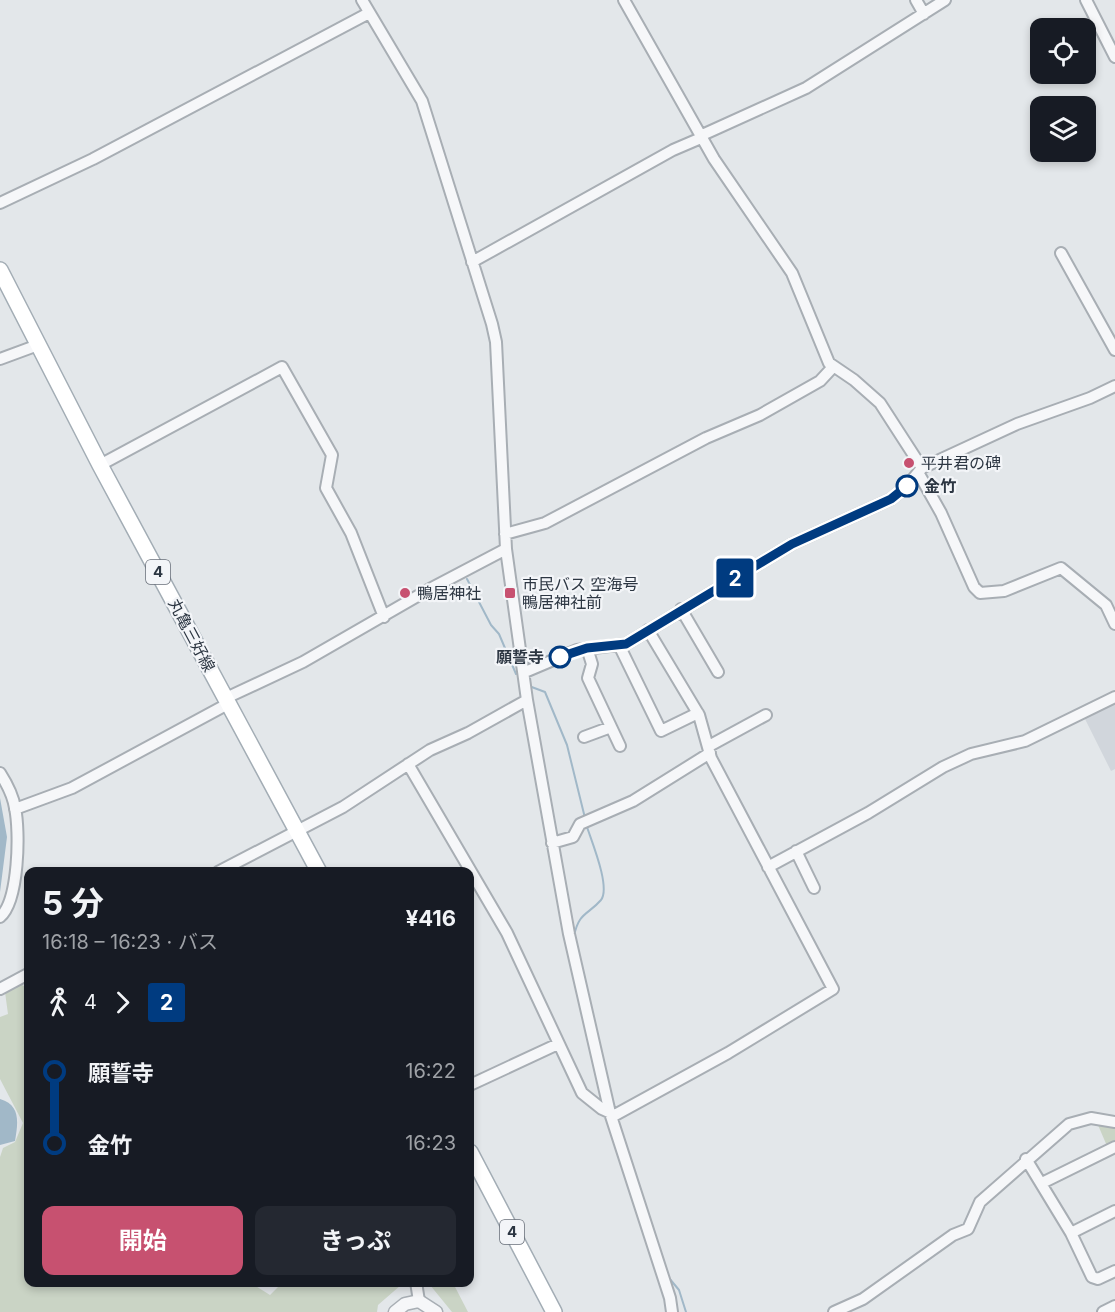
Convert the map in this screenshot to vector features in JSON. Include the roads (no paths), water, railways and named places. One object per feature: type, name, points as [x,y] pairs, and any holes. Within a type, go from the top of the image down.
[{"type":"main road","name":"丸亀三好線","points":[[0,270],[100,465],[316,867]]},
{"type":"main road","name":"4","points":[[474,1160],[554,1312]]},
{"type":"street","points":[[362,0],[422,101],[496,342],[506,549],[525,672],[527,700],[552,843],[569,934],[613,1114],[670,1298],[672,1312]]},
{"type":"street","points":[[624,0],[700,137],[792,273],[829,363],[854,380],[880,403],[921,471],[974,587],[980,593],[1004,591],[1061,568],[1106,606],[1115,624]]},
{"type":"street","points":[[916,0],[924,14]]},
{"type":"street","points":[[472,262],[673,150],[806,88],[945,0]]},
{"type":"street","points":[[1086,0],[1115,57]]},
{"type":"street","points":[[0,203],[93,159],[369,13]]},
{"type":"street","points":[[1061,253],[1115,350]]},
{"type":"street","points":[[0,359],[38,345]]},
{"type":"street","points":[[100,465],[282,367],[332,455],[326,488],[351,533],[384,617]]},
{"type":"street","points":[[505,534],[545,523],[706,438],[760,415],[820,381],[833,367]]},
{"type":"street","points":[[525,672],[587,648],[626,644],[792,544],[891,499],[921,471],[1017,424],[1090,398],[1115,386]]},
{"type":"street","points":[[15,809],[72,788],[109,766],[167,739],[224,706],[226,698],[303,662],[428,590],[506,549]]},
{"type":"street","points":[[681,609],[718,672]]},
{"type":"street","points":[[474,877],[507,933],[582,1093],[602,1110],[613,1114],[728,1053],[833,989],[768,867],[710,750],[698,713],[648,630]]},
{"type":"street","points":[[619,645],[661,732],[698,713]]},
{"type":"street","points":[[587,648],[592,664],[588,678],[620,746]]},
{"type":"street","points":[[768,867],[868,813],[943,767],[971,754],[1025,741],[1115,697]]},
{"type":"street","points":[[228,867],[343,807],[408,764],[527,700]]},
{"type":"street","points":[[552,843],[573,837],[580,824],[633,801],[766,715]]},
{"type":"street","points":[[584,737],[611,727]]},
{"type":"street","points":[[408,764],[468,867]]},
{"type":"street","points":[[0,773],[10,788],[15,809],[16,865],[8,907],[0,917]]},
{"type":"street","points":[[796,851],[814,888]]},
{"type":"street","points":[[0,989],[24,976]]},
{"type":"street","points":[[474,1083],[558,1044]]},
{"type":"street","points":[[834,1312],[863,1299],[953,1235],[968,1229],[980,1202],[1026,1159],[1069,1124],[1080,1119],[1115,1122]]},
{"type":"street","points":[[1042,1183],[1115,1147]]},
{"type":"street","points":[[1026,1159],[1071,1233],[1092,1277],[1098,1279],[1115,1271]]},
{"type":"street","points":[[1071,1233],[1115,1211]]},
{"type":"street","points":[[417,1287],[419,1301]]},
{"type":"street","points":[[395,1312],[405,1304],[419,1301],[436,1312]]},
{"type":"street","points":[[1103,1312],[1115,1306]]},
{"type":"water","points":[[0,798],[7,837],[0,892]]},
{"type":"water","points":[[0,1099],[12,1106],[17,1121],[15,1141],[0,1145]]},
{"type":"waterway","points":[[467,579],[491,625],[499,634],[516,674]]},
{"type":"waterway","points":[[529,686],[545,692],[567,745],[585,818]]},
{"type":"waterway","points":[[574,936],[578,922],[601,900],[604,885],[586,824]]},
{"type":"waterway","points":[[669,1278],[679,1290],[686,1312]]},
{"type":"place","name":"平井君の碑","points":[[909,463]]},
{"type":"place","name":"金竹","points":[[907,486]]},
{"type":"place","name":"鴨居神社","points":[[405,593]]},
{"type":"place","name":"市民バス 空海号 鴨居神社前","points":[[510,593]]},
{"type":"place","name":"願誓寺","points":[[560,657]]}]
